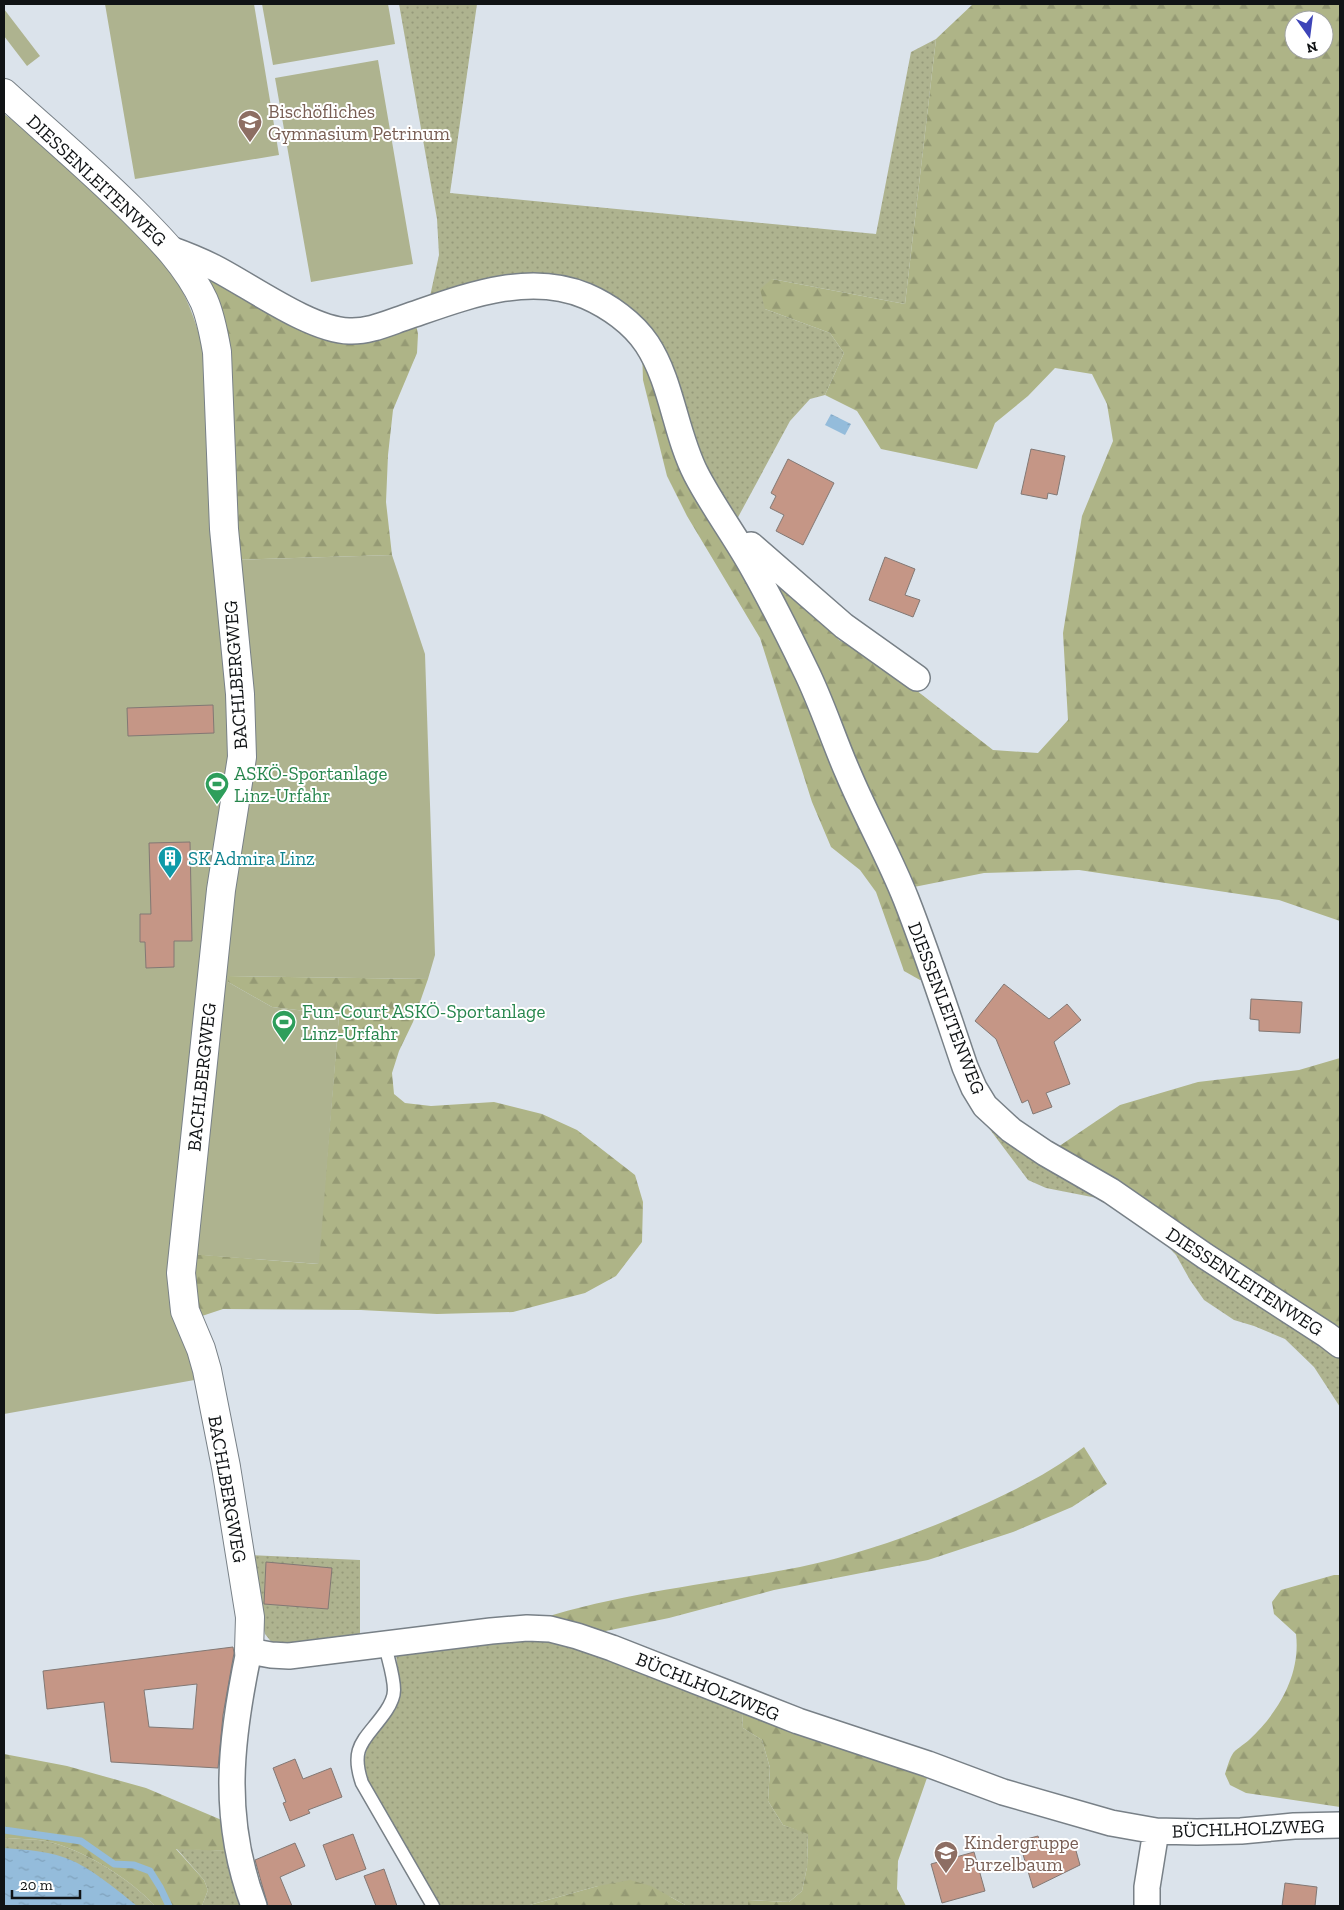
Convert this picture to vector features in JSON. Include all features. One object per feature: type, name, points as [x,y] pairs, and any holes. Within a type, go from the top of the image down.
[{"type":"street","name":"DIESSENLEITENWEG","points":[[4,93],[108,186],[170,248],[212,266],[316,323],[335,330],[352,331],[372,328],[459,299],[496,290],[528,286],[557,287],[594,300],[610,309],[631,325],[647,343],[658,364],[686,451],[695,471],[741,548],[808,674],[847,771],[891,863],[923,944],[965,1068],[985,1106],[1011,1130],[1045,1153],[1111,1191],[1340,1345]]},
{"type":"street","name":"BACHLBERGWEG","points":[[170,248],[193,280],[205,303],[217,352],[224,528],[242,728],[241,766],[220,900],[181,1273],[185,1311],[201,1349],[207,1370],[226,1467],[250,1617],[249,1652],[238,1704],[231,1768],[231,1794],[237,1848],[254,1906]]},
{"type":"street","points":[[741,548],[751,545],[844,626],[917,678]]},
{"type":"street","name":"BÜCHLHOLZWEG","points":[[249,1652],[289,1656],[491,1631],[527,1628],[550,1630],[577,1636],[612,1648],[798,1722],[911,1759],[1003,1792],[1111,1823],[1156,1831],[1241,1830],[1340,1825]]},
{"type":"street","name":"BÜCHLHOLZWEG","points":[[1147,1906],[1147,1887],[1156,1831]]},
{"type":"lane","points":[[384,1645],[394,1691],[391,1703],[357,1752],[357,1767],[362,1783],[433,1906]]},
{"type":"green space","points":[[105,4],[254,4],[279,155],[135,179]]},
{"type":"green space","points":[[262,4],[388,4],[395,44],[273,65]]},
{"type":"green space","points":[[399,4],[477,4],[450,193],[876,234],[911,52],[936,39],[905,304],[772,279],[765,309],[830,333],[844,353],[825,395],[810,399],[790,421],[736,521],[719,501],[662,358],[587,289],[429,301],[439,255],[437,219]]},
{"type":"green space","points":[[973,4],[1340,4],[1340,921],[1279,900],[1079,870],[984,873],[909,888],[755,560],[806,603],[839,640],[876,659],[993,750],[1038,753],[1068,720],[1063,633],[1082,516],[1113,441],[1107,404],[1092,374],[1055,368],[1028,396],[995,423],[977,469],[881,449],[857,411],[825,395],[844,353],[830,333],[765,309],[760,289],[772,279],[905,304],[936,39]]},
{"type":"green space","points":[[4,9],[40,56],[27,66],[4,36]]},
{"type":"green space","points":[[378,60],[413,264],[311,282],[275,78]]},
{"type":"green space","name":"ASKÖ-Sportanlage Linz-Urfahr","points":[[4,114],[54,154],[117,214],[162,260],[182,290],[193,316],[204,353],[234,560],[392,555],[425,654],[435,955],[428,979],[229,976],[228,982],[272,1007],[339,1015],[319,1264],[174,1253],[200,1379],[4,1414]]},
{"type":"green space","points":[[203,276],[296,319],[415,320],[418,334],[417,353],[393,410],[388,455],[386,502],[392,555],[234,560]]},
{"type":"green space","points":[[642,350],[779,627],[929,978],[920,980],[904,971],[876,892],[860,870],[831,847],[812,802],[760,638],[687,516],[667,476],[643,380]]},
{"type":"green space","points":[[228,976],[428,979],[392,1073],[394,1094],[405,1103],[431,1106],[494,1102],[542,1114],[577,1130],[635,1175],[643,1202],[642,1242],[616,1276],[585,1293],[513,1312],[437,1314],[361,1310],[223,1309],[196,1318],[191,1254],[318,1264],[339,1015],[272,1007],[228,982]]},
{"type":"green space","points":[[1340,1058],[1340,1340],[1052,1151],[1120,1105],[1198,1082],[1299,1070]]},
{"type":"green space","points":[[954,1063],[965,1093],[1340,1352],[1340,1407],[1314,1367],[1285,1339],[1234,1320],[1204,1300],[1176,1255],[1157,1235],[1114,1206],[1097,1198],[1046,1188],[1028,1180],[961,1091]]},
{"type":"green space","points":[[1084,1447],[1107,1484],[1072,1507],[1013,1532],[928,1560],[774,1590],[669,1618],[596,1633],[540,1619],[637,1595],[800,1567],[840,1558],[879,1546],[936,1525],[1006,1494],[1054,1468]]},
{"type":"green space","points":[[247,1555],[360,1560],[360,1639],[299,1647],[273,1644],[265,1634]]},
{"type":"green space","points":[[1340,1575],[1340,1807],[1246,1793],[1230,1785],[1225,1774],[1229,1762],[1233,1753],[1260,1729],[1278,1705],[1291,1678],[1295,1664],[1296,1634],[1274,1614],[1272,1602],[1281,1590]]},
{"type":"green space","points":[[544,1640],[620,1663],[742,1713],[743,1728],[762,1740],[770,1768],[768,1801],[783,1825],[808,1833],[807,1867],[802,1891],[789,1902],[748,1900],[748,1906],[687,1906],[671,1897],[598,1886],[526,1906],[440,1906],[368,1783],[363,1766],[367,1748],[400,1689],[396,1655],[508,1641]]},
{"type":"green space","points":[[742,1713],[928,1775],[898,1861],[897,1889],[906,1906],[748,1906],[748,1900],[789,1902],[802,1891],[807,1867],[808,1834],[783,1825],[768,1801],[770,1768],[762,1740],[743,1728]]},
{"type":"green space","points":[[4,1754],[67,1766],[146,1788],[224,1821],[228,1851],[176,1849],[204,1880],[208,1890],[202,1906],[155,1906],[133,1886],[105,1866],[75,1851],[46,1841],[4,1838]]},
{"type":"green space","points":[[4,1838],[46,1841],[75,1851],[105,1866],[133,1886],[155,1906],[4,1906]]},
{"type":"green space","points":[[176,1848],[228,1851],[244,1906],[202,1906],[208,1890],[204,1880]]},
{"type":"green space","points":[[630,1880],[651,1886],[687,1906],[526,1906],[598,1886]]},
{"type":"water","points":[[831,414],[851,424],[845,435],[825,425]]},
{"type":"water","points":[[4,1848],[48,1853],[73,1861],[98,1876],[137,1906],[4,1906]]},
{"type":"building","points":[[1031,449],[1065,456],[1057,495],[1048,493],[1047,499],[1021,494]]},
{"type":"building","points":[[788,459],[834,483],[803,545],[776,531],[784,515],[770,508],[776,496],[771,493]]},
{"type":"building","points":[[885,557],[915,569],[905,595],[920,600],[913,617],[869,600]]},
{"type":"building","points":[[213,705],[214,733],[128,736],[127,708]]},
{"type":"building","name":"SK Admira Linz","points":[[190,842],[192,941],[174,941],[174,967],[146,968],[145,942],[140,942],[140,914],[151,914],[149,843]]},
{"type":"building","points":[[1004,984],[1049,1019],[1067,1004],[1081,1020],[1054,1042],[1070,1084],[1046,1093],[1052,1107],[1033,1114],[1028,1100],[1022,1103],[996,1039],[975,1021]]},
{"type":"building","points":[[1251,999],[1302,1002],[1300,1033],[1259,1031],[1259,1020],[1250,1019]]},
{"type":"building","points":[[266,1562],[332,1568],[328,1609],[264,1604]]},
{"type":"building","points":[[233,1647],[234,1653],[223,1715],[218,1768],[111,1762],[104,1702],[47,1709],[43,1671]],"holes":[[[197,1684],[193,1729],[149,1727],[144,1690]]]},
{"type":"building","points":[[295,1759],[303,1779],[331,1768],[342,1797],[308,1810],[310,1813],[290,1821],[283,1803],[286,1802],[273,1768]]},
{"type":"building","points":[[353,1834],[366,1869],[336,1880],[323,1845]]},
{"type":"building","points":[[1038,1836],[1042,1849],[1073,1840],[1080,1865],[1033,1888],[1019,1841]]},
{"type":"building","points":[[295,1843],[305,1866],[280,1877],[292,1906],[268,1906],[255,1860]]},
{"type":"building","points":[[974,1852],[985,1891],[942,1903],[931,1864]]},
{"type":"building","points":[[384,1869],[397,1906],[376,1906],[364,1876]]},
{"type":"building","points":[[1285,1883],[1317,1887],[1315,1906],[1282,1906]]},
{"type":"waterway","points":[[4,1830],[81,1841],[114,1864],[134,1865],[150,1871],[169,1906]]},
{"type":"place","name":"Bischöfliches Gymnasium Petrinum","points":[[250,143]]},
{"type":"place","name":"ASKÖ-Sportanlage Linz-Urfahr","points":[[217,805]]},
{"type":"place","name":"SK Admira Linz","points":[[170,879]]},
{"type":"place","name":"Fun-Court ASKÖ-Sportanlage Linz-Urfahr","points":[[284,1043]]},
{"type":"place","name":"Kindergruppe Purzelbaum","points":[[946,1874]]}]
